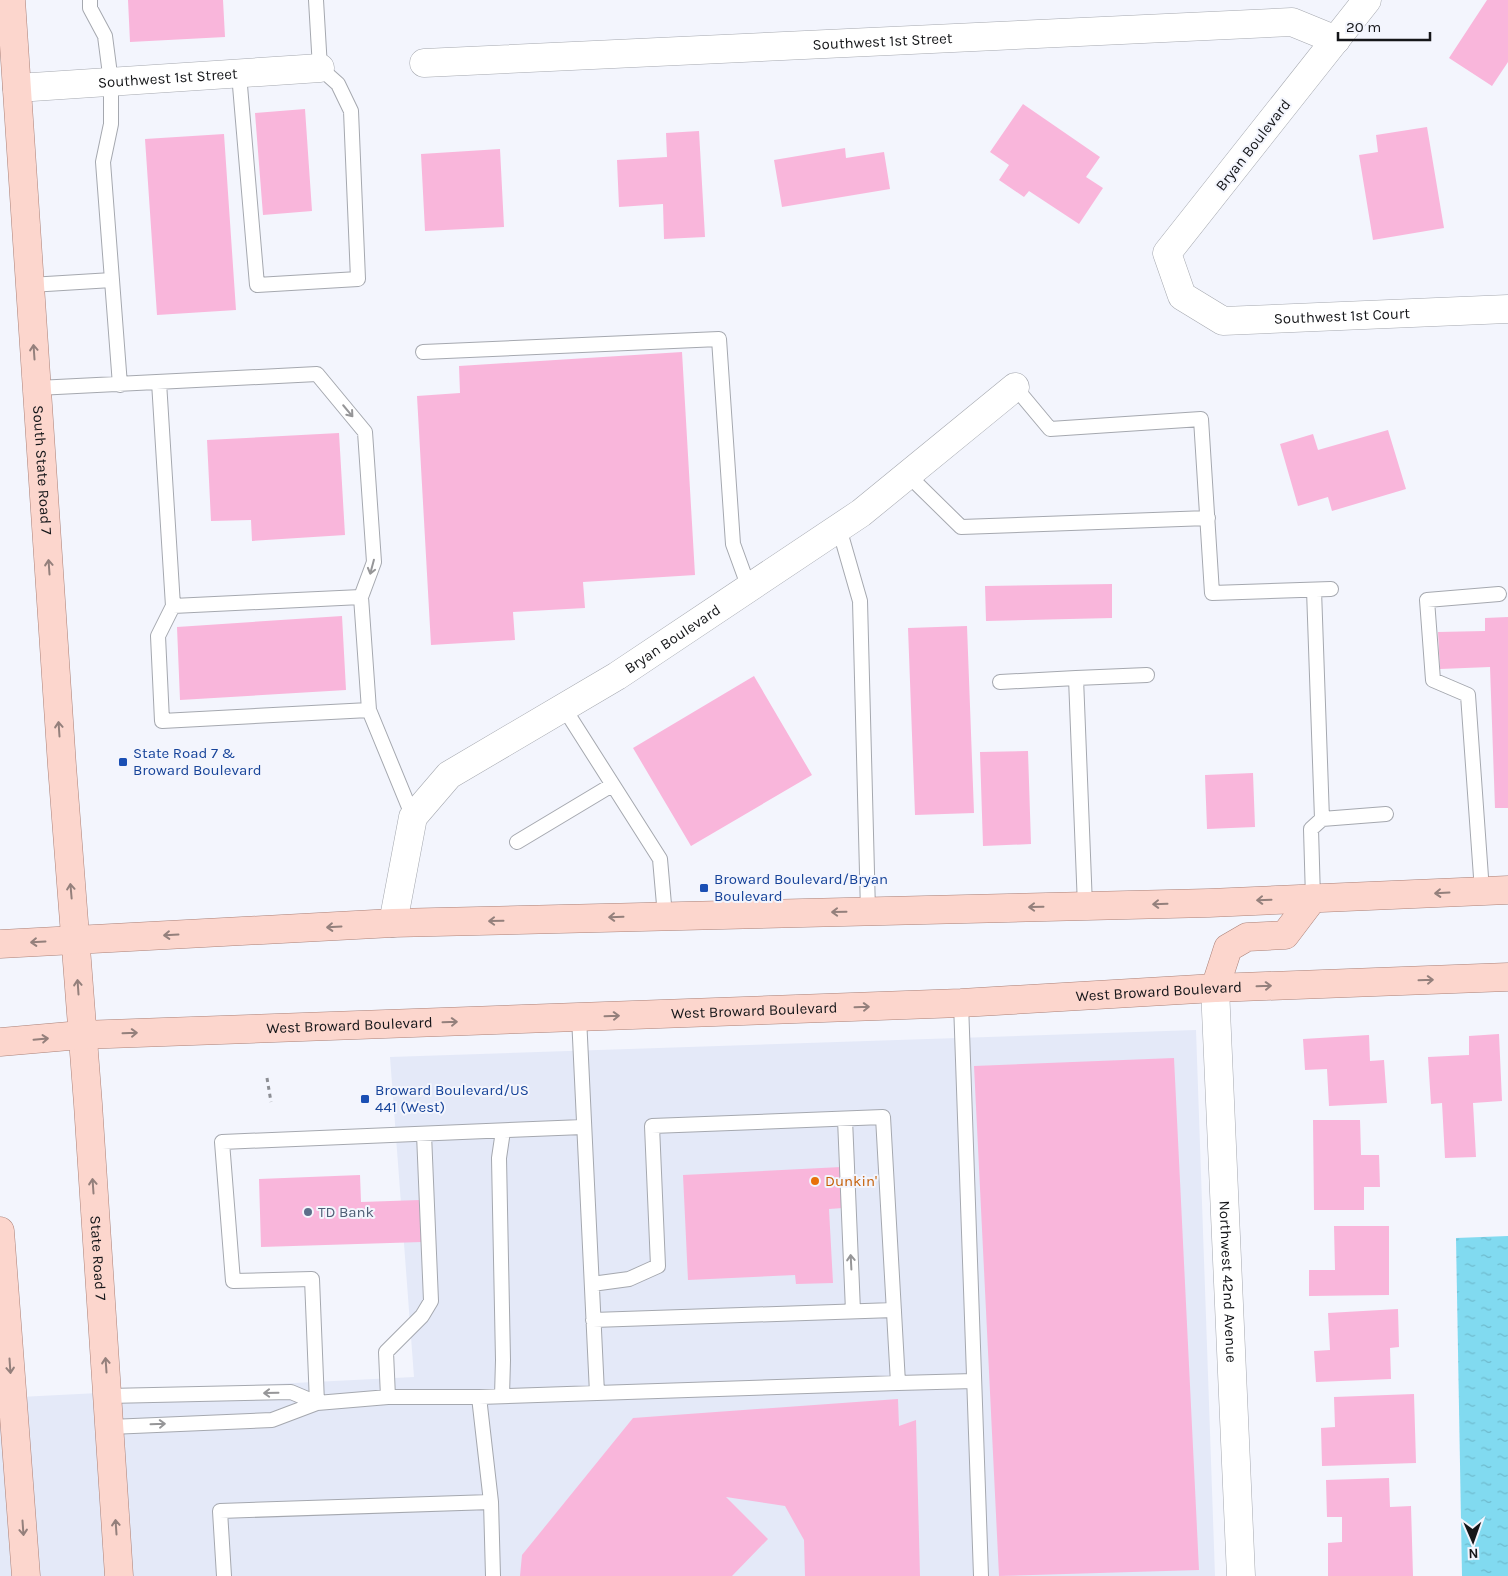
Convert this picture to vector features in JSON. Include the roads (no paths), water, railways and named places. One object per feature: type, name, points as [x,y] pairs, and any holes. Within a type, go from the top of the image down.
[{"type":"main road","name":"South State Road 7","points":[[11,0],[75,940]]},
{"type":"main road","points":[[0,944],[393,923],[1085,906],[1495,890]]},
{"type":"main road","points":[[1215,988],[1228,948],[1247,937],[1285,935],[1312,898]]},
{"type":"main road","name":"State Road 7","points":[[75,940],[119,1576]]},
{"type":"main road","name":"West Broward Boulevard","points":[[0,1042],[81,1035],[960,1003],[1215,988],[1508,977]]},
{"type":"main road","points":[[0,1231],[8,1435],[26,1576]]},
{"type":"street","name":"Bryan Boulevard","points":[[1182,296],[1167,254],[1367,0]]},
{"type":"street","name":"Southwest 1st Street","points":[[424,63],[1292,22],[1336,40]]},
{"type":"street","name":"Southwest 1st Street","points":[[17,88],[320,68]]},
{"type":"street","name":"Southwest 1st Court","points":[[1182,296],[1223,321],[1508,309]]},
{"type":"street","name":"Bryan Boulevard","points":[[393,923],[414,817],[448,776],[617,676],[838,528],[908,475],[1015,387]]},
{"type":"street","name":"Northwest 42nd Avenue","points":[[1215,988],[1240,1576]]},
{"type":"lane","points":[[90,0],[90,8],[106,36],[111,82],[111,124],[103,162],[120,385]]},
{"type":"lane","points":[[239,74],[257,285],[358,279],[351,111],[338,84],[320,68],[316,0]]},
{"type":"lane","points":[[30,285],[112,280]]},
{"type":"lane","points":[[423,352],[719,339],[733,544],[749,588]]},
{"type":"lane","points":[[37,388],[317,374],[365,432],[374,562],[361,597],[369,710],[414,817]]},
{"type":"lane","points":[[159,382],[172,606],[158,636],[162,721],[369,710]]},
{"type":"lane","points":[[1015,387],[1050,429],[1202,419],[1212,593],[1331,589]]},
{"type":"lane","points":[[908,475],[961,527],[1208,518]]},
{"type":"lane","points":[[838,528],[860,601],[868,912]]},
{"type":"lane","points":[[1314,590],[1322,819]]},
{"type":"lane","points":[[1495,890],[1468,695],[1433,680],[1428,600],[1499,594]]},
{"type":"lane","points":[[172,606],[361,597]]},
{"type":"lane","points":[[1000,682],[1147,675]]},
{"type":"lane","points":[[1076,678],[1085,906]]},
{"type":"lane","points":[[564,708],[660,859],[665,916]]},
{"type":"lane","points":[[518,842],[612,785]]},
{"type":"lane","points":[[1312,898],[1311,829],[1322,819],[1386,814]]},
{"type":"lane","points":[[960,1003],[981,1576]]},
{"type":"lane","points":[[579,1017],[597,1393]]},
{"type":"lane","points":[[592,1284],[629,1279],[658,1266],[652,1126],[883,1117],[898,1383]]},
{"type":"lane","points":[[845,1119],[853,1311]]},
{"type":"lane","points":[[317,1403],[312,1279],[233,1281],[222,1142],[583,1127]]},
{"type":"lane","points":[[502,1396],[499,1158],[504,1131]]},
{"type":"lane","points":[[388,1397],[386,1352],[422,1316],[431,1301],[424,1134]]},
{"type":"lane","points":[[593,1320],[894,1310]]},
{"type":"lane","points":[[110,1427],[272,1420],[317,1403],[388,1397],[479,1397],[974,1381]]},
{"type":"lane","points":[[108,1396],[291,1392],[317,1403]]},
{"type":"lane","points":[[479,1397],[491,1502],[493,1576]]},
{"type":"lane","points":[[224,1576],[220,1511],[491,1502]]},
{"type":"water","points":[[1508,1236],[1508,1576],[1462,1576],[1456,1238]]},
{"type":"place","name":"State Road 7 & Broward Boulevard","points":[[123,762]]},
{"type":"place","name":"Broward Boulevard/Bryan Boulevard","points":[[704,888]]},
{"type":"place","name":"Broward Boulevard/US 441 (West)","points":[[365,1099]]},
{"type":"place","name":"Dunkin'","points":[[815,1181]]},
{"type":"place","name":"TD Bank","points":[[308,1212]]}]
